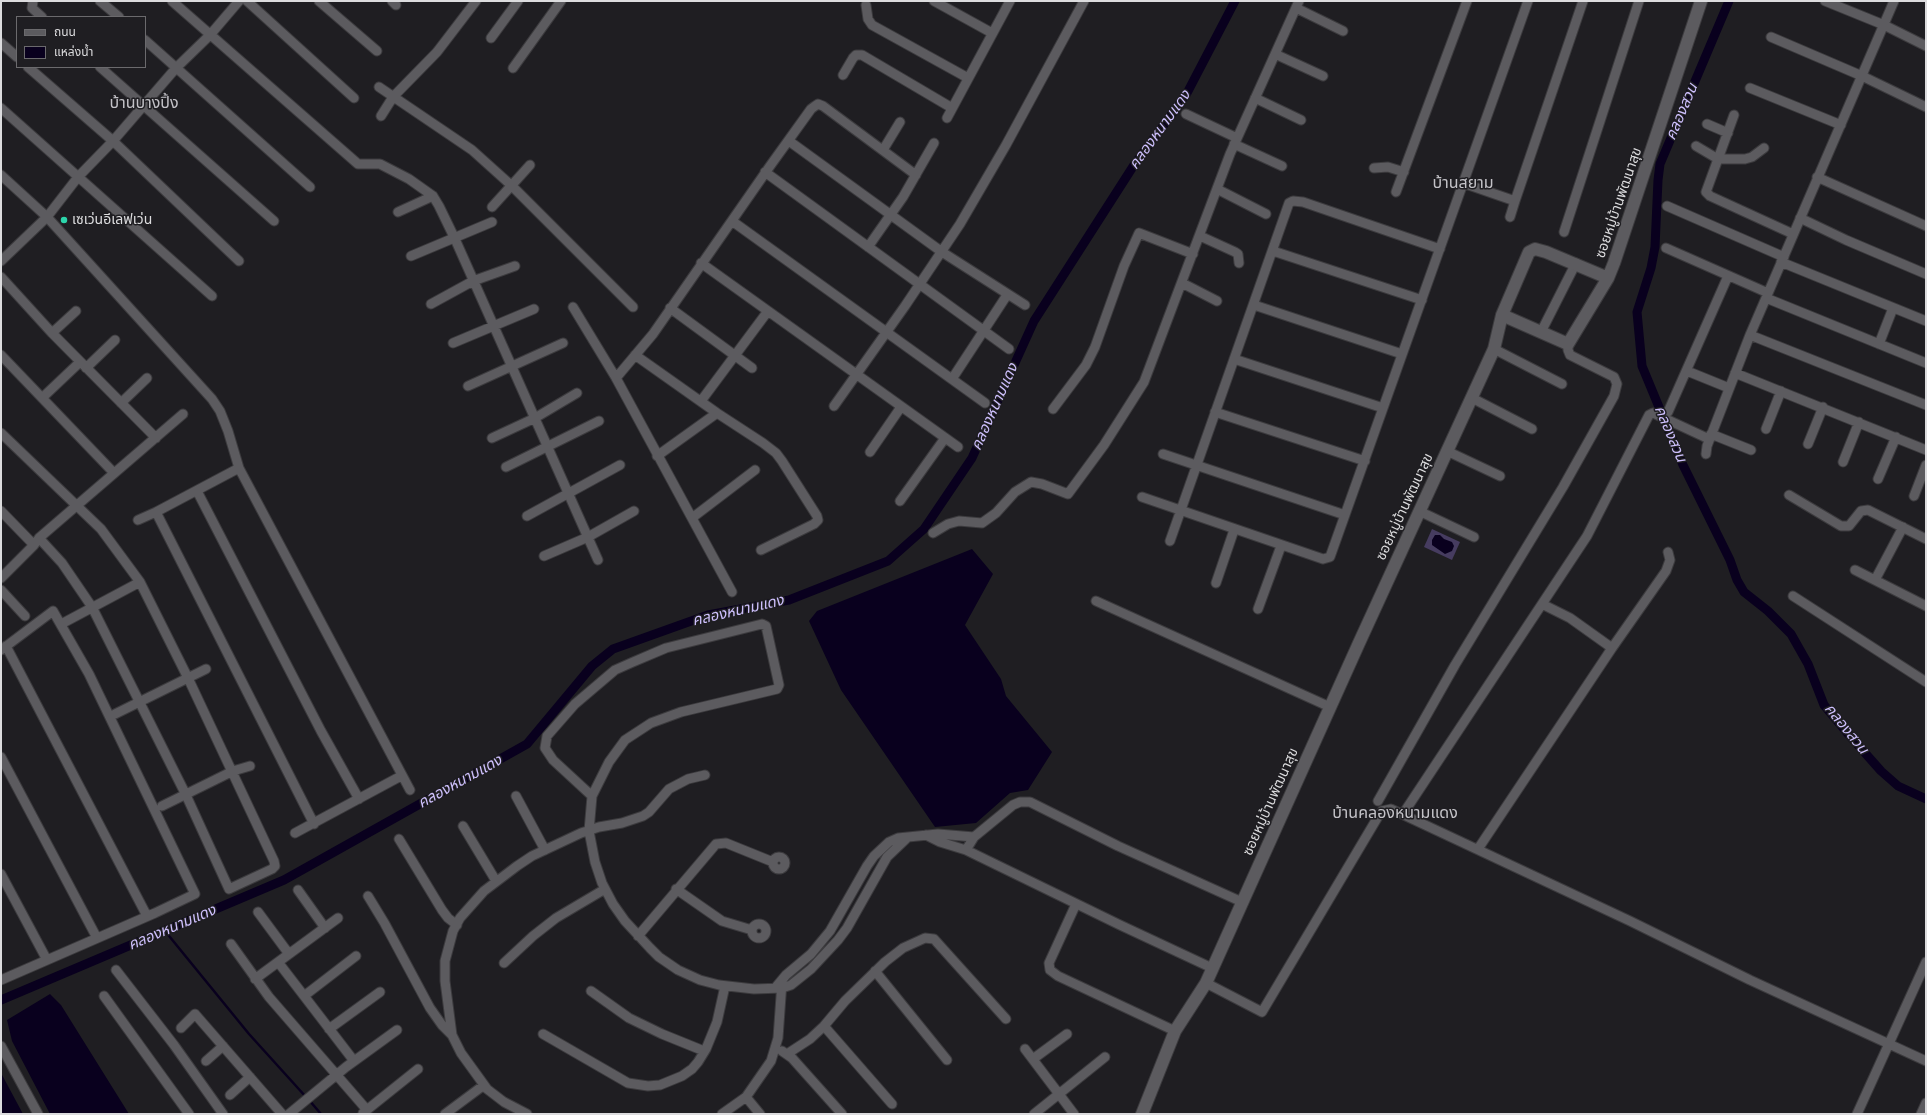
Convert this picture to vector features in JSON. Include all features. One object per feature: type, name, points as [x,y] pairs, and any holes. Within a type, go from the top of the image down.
[{"type":"street","points":[[33,1],[32,8],[41,16]]},
{"type":"street","points":[[100,1],[118,16]]},
{"type":"street","points":[[172,1],[358,164],[380,164],[409,179],[433,196],[455,239],[598,560]]},
{"type":"street","points":[[1,261],[47,217],[78,177],[114,141],[176,68],[210,35],[238,1]]},
{"type":"street","points":[[246,1],[354,98]]},
{"type":"street","points":[[319,1],[377,52]]},
{"type":"street","points":[[381,116],[393,97],[437,52],[476,1]]},
{"type":"street","points":[[491,38],[518,1]]},
{"type":"street","points":[[513,68],[561,1]]},
{"type":"street","points":[[934,1],[992,33]]},
{"type":"street","points":[[947,118],[1010,1]]},
{"type":"street","points":[[834,406],[942,252],[998,159],[1084,1]]},
{"type":"street","points":[[1396,192],[1468,1]]},
{"type":"street","points":[[1142,497],[1234,530],[1323,559],[1327,559],[1332,553],[1528,1]]},
{"type":"street","points":[[1510,217],[1583,1]]},
{"type":"street","points":[[1564,232],[1639,1]]},
{"type":"street","name":"ซอยหมู่บ้านพัฒนาสุข","points":[[1142,1114],[1175,1031],[1206,982],[1330,707],[1472,399],[1494,349],[1502,315],[1529,252],[1536,249],[1542,250],[1576,263],[1608,278],[1620,250],[1701,1]]},
{"type":"street","points":[[1824,1],[1884,25],[1926,46]]},
{"type":"street","points":[[1706,454],[1706,448],[1710,437],[1750,334],[1894,1]]},
{"type":"street","points":[[866,5],[868,19],[872,25],[968,78]]},
{"type":"street","points":[[934,533],[948,524],[959,520],[982,523],[996,513],[1015,492],[1031,482],[1042,484],[1068,494],[1139,392],[1236,141],[1298,5],[1343,30]]},
{"type":"street","points":[[1771,38],[1862,76],[1926,107]]},
{"type":"street","points":[[146,41],[310,187]]},
{"type":"street","points":[[1,43],[16,56]]},
{"type":"street","points":[[1275,54],[1323,76]]},
{"type":"street","points":[[843,75],[856,55],[862,56],[952,108]]},
{"type":"street","points":[[29,68],[114,141],[239,261]]},
{"type":"street","points":[[101,68],[274,221]]},
{"type":"street","points":[[379,86],[472,150],[512,186],[633,307]]},
{"type":"street","points":[[1750,88],[1841,125]]},
{"type":"street","points":[[1255,98],[1301,120]]},
{"type":"street","points":[[616,378],[653,334],[701,263],[765,172],[789,141],[810,109],[818,104],[916,175]]},
{"type":"street","points":[[1,108],[212,296]]},
{"type":"street","points":[[1186,114],[1282,166]]},
{"type":"street","points":[[1734,115],[1706,191],[1707,194],[1793,234]]},
{"type":"street","points":[[883,150],[900,122]]},
{"type":"street","points":[[1707,124],[1728,133]]},
{"type":"street","points":[[789,141],[942,252],[1025,305]]},
{"type":"street","points":[[868,247],[903,197],[934,143]]},
{"type":"street","points":[[1696,146],[1718,159],[1745,159],[1752,157],[1764,148]]},
{"type":"street","points":[[492,207],[530,165]]},
{"type":"street","points":[[1374,168],[1388,167],[1404,172]]},
{"type":"street","points":[[765,172],[1009,349]]},
{"type":"street","points":[[1,175],[47,217],[212,399],[220,411],[228,431],[239,468],[401,776],[410,790]]},
{"type":"street","points":[[1817,177],[1926,226]]},
{"type":"street","points":[[1463,183],[1516,201]]},
{"type":"street","points":[[1217,189],[1266,214]]},
{"type":"street","points":[[398,212],[433,196]]},
{"type":"street","points":[[1170,541],[1288,205],[1291,201],[1297,200],[1440,249]]},
{"type":"street","points":[[1667,206],[1782,259],[1926,321]]},
{"type":"street","points":[[1800,218],[1846,240],[1926,274]]},
{"type":"street","points":[[732,221],[985,403]]},
{"type":"street","points":[[412,256],[492,222]]},
{"type":"street","points":[[1053,409],[1093,351],[1124,266],[1139,233],[1193,254]]},
{"type":"street","points":[[1200,236],[1238,254],[1239,263]]},
{"type":"street","points":[[1666,248],[1728,276],[1767,296],[1926,363]]},
{"type":"street","points":[[1273,251],[1422,300]]},
{"type":"street","points":[[701,263],[958,447]]},
{"type":"street","points":[[1541,332],[1576,263]]},
{"type":"street","points":[[431,304],[473,281],[515,266]]},
{"type":"street","points":[[1668,412],[1728,276]]},
{"type":"street","points":[[1,277],[52,333],[156,438]]},
{"type":"street","points":[[1378,801],[1456,665],[1564,487],[1614,396],[1617,384],[1614,377],[1570,355],[1568,350],[1568,344],[1608,278]]},
{"type":"street","points":[[1182,283],[1217,300]]},
{"type":"street","points":[[952,380],[1008,295]]},
{"type":"street","points":[[1254,305],[1402,354]]},
{"type":"street","points":[[573,307],[616,378],[732,592]]},
{"type":"street","points":[[670,308],[735,354],[752,368]]},
{"type":"street","points":[[1879,344],[1893,308]]},
{"type":"street","points":[[453,343],[534,309]]},
{"type":"street","points":[[52,333],[76,311]]},
{"type":"street","points":[[701,402],[768,311]]},
{"type":"street","points":[[1502,315],[1568,344]]},
{"type":"street","points":[[1750,334],[1926,405]]},
{"type":"street","points":[[42,398],[115,340]]},
{"type":"street","points":[[468,386],[511,365],[563,343]]},
{"type":"street","points":[[1494,349],[1562,384]]},
{"type":"street","points":[[1,355],[114,473]]},
{"type":"street","points":[[635,355],[776,453],[817,516],[817,522],[761,550]]},
{"type":"street","points":[[1234,359],[1383,408]]},
{"type":"street","points":[[1687,371],[1729,388]]},
{"type":"street","points":[[1735,373],[1926,450]]},
{"type":"street","points":[[121,403],[147,378]]},
{"type":"street","points":[[1766,429],[1781,392]]},
{"type":"street","points":[[492,438],[534,418],[578,393]]},
{"type":"street","points":[[1472,399],[1532,429]]},
{"type":"street","points":[[870,452],[901,407]]},
{"type":"street","points":[[1808,444],[1822,407]]},
{"type":"street","points":[[1215,412],[1365,461]]},
{"type":"street","points":[[657,456],[717,413]]},
{"type":"street","points":[[1403,814],[1587,536],[1648,417],[1653,413],[1710,437],[1751,450]]},
{"type":"street","points":[[1,578],[37,542],[114,473],[184,414]]},
{"type":"street","points":[[506,468],[599,421]]},
{"type":"street","points":[[1843,462],[1859,422]]},
{"type":"street","points":[[1,511],[62,563],[92,608],[186,795],[229,889],[272,870],[275,866],[274,861],[188,678],[140,582],[101,529],[2,435]]},
{"type":"street","points":[[1878,479],[1896,437]]},
{"type":"street","points":[[900,501],[944,438]]},
{"type":"street","points":[[1448,451],[1500,476]]},
{"type":"street","points":[[1163,454],[1345,515]]},
{"type":"street","points":[[528,516],[620,465]]},
{"type":"street","points":[[1914,496],[1926,465]]},
{"type":"street","points":[[138,520],[197,491],[239,468]]},
{"type":"street","points":[[692,518],[755,470]]},
{"type":"street","points":[[197,491],[286,660],[321,731],[360,799]]},
{"type":"street","points":[[1789,495],[1841,526],[1849,526],[1861,511],[1873,511],[1926,539]]},
{"type":"street","points":[[544,556],[588,537],[634,511]]},
{"type":"street","points":[[156,512],[314,824]]},
{"type":"street","points":[[1420,512],[1474,537]]},
{"type":"street","points":[[1874,580],[1903,527]]},
{"type":"street","points":[[1216,583],[1234,530]]},
{"type":"street","points":[[1258,609],[1281,546]]},
{"type":"street","points":[[1478,849],[1612,648],[1666,572],[1670,560],[1668,552]]},
{"type":"street","points":[[1855,570],[1926,606]]},
{"type":"street","points":[[66,622],[140,582]]},
{"type":"street","points":[[3,594],[25,616]]},
{"type":"street","points":[[1793,596],[1926,682]]},
{"type":"street","points":[[1096,601],[1330,707]]},
{"type":"street","points":[[1542,604],[1570,618],[1612,648]]},
{"type":"street","points":[[1,980],[147,916],[196,894],[89,674],[53,611],[4,648],[147,916]]},
{"type":"street","points":[[592,796],[553,760],[545,748],[547,736],[575,704],[615,670],[633,662],[666,648],[757,624],[764,625],[779,685],[777,689],[681,712],[651,723],[625,740],[609,762],[592,796],[589,831],[595,862],[605,889],[621,916],[659,957],[678,970],[700,980],[725,986],[754,989],[791,985],[811,969],[838,940],[847,928],[887,857],[908,837]]},
{"type":"street","points":[[115,714],[206,669]]},
{"type":"street","points":[[1,757],[97,938]]},
{"type":"street","points":[[162,806],[233,772],[250,766]]},
{"type":"street","points":[[452,1035],[445,981],[445,961],[448,946],[457,925],[484,891],[517,866],[545,850],[599,827],[622,824],[643,816],[649,812],[669,789],[688,779],[706,774]]},
{"type":"street","points":[[295,833],[401,776]]},
{"type":"street","points":[[516,796],[545,850]]},
{"type":"street","points":[[966,850],[974,837],[1013,805],[1020,802],[1030,802],[1118,846],[1242,902]]},
{"type":"street","points":[[1206,982],[1262,1012],[1379,816],[1382,812],[1391,809],[1478,849],[1750,980],[1926,1061]]},
{"type":"street","points":[[463,826],[496,881]]},
{"type":"street","points":[[722,1114],[746,1097],[771,1061],[776,1046],[778,986],[811,954],[830,931],[874,856],[889,842],[898,838],[938,834],[974,837]]},
{"type":"street","points":[[926,835],[966,850],[1212,968]]},
{"type":"street","points":[[398,839],[442,910],[448,918],[457,925]]},
{"type":"street","points":[[638,936],[670,900],[676,889],[711,848],[720,842],[773,862]]},
{"type":"street","points":[[1,874],[47,960]]},
{"type":"street","points":[[504,963],[532,936],[556,918],[605,889]]},
{"type":"street","points":[[676,889],[722,921],[752,930]]},
{"type":"street","points":[[298,890],[325,928]]},
{"type":"street","points":[[368,896],[430,1008],[442,1025],[452,1035],[461,1053],[484,1085],[504,1102],[525,1114]]},
{"type":"street","points":[[1076,904],[1050,963],[1050,970],[1063,978],[1175,1031]]},
{"type":"street","points":[[258,912],[289,954]]},
{"type":"street","points":[[255,978],[338,918]]},
{"type":"street","points":[[787,1054],[824,1026],[875,971],[904,948],[930,937],[962,968],[1006,1019]]},
{"type":"street","points":[[231,944],[269,997],[336,1075],[364,1112],[418,1069]]},
{"type":"street","points":[[304,996],[356,956]]},
{"type":"street","points":[[278,962],[354,1061]]},
{"type":"street","points":[[1857,1114],[1926,962]]},
{"type":"street","points":[[116,970],[174,1045],[224,1114]]},
{"type":"street","points":[[875,971],[947,1060]]},
{"type":"street","points":[[543,1034],[618,1078],[636,1085],[648,1086],[670,1083],[692,1070],[704,1051],[717,1022],[725,986]]},
{"type":"street","points":[[591,991],[629,1018],[704,1051]]},
{"type":"street","points":[[329,1029],[380,992]]},
{"type":"street","points":[[104,996],[189,1114]]},
{"type":"street","points":[[181,1028],[195,1014],[282,1114]]},
{"type":"street","points":[[824,1026],[892,1104]]},
{"type":"street","points":[[289,1114],[336,1075],[397,1030]]},
{"type":"street","points":[[1033,1059],[1067,1034]]},
{"type":"street","points":[[1,1046],[38,1114]]},
{"type":"street","points":[[206,1061],[223,1046]]},
{"type":"street","points":[[776,1046],[787,1054],[842,1114]]},
{"type":"street","points":[[1025,1049],[1074,1114]]},
{"type":"street","points":[[1034,1114],[1105,1057]]},
{"type":"street","points":[[230,1095],[250,1077]]},
{"type":"street","points":[[445,1114],[484,1085]]},
{"type":"street","points":[[746,1097],[760,1114]]},
{"type":"street","points":[[1921,1114],[1926,1103]]},
{"type":"shaded area","points":[[1432,529],[1460,542],[1452,560],[1424,547]]},
{"type":"water","points":[[1435,535],[1440,535],[1444,539],[1452,542],[1454,546],[1452,551],[1445,554],[1432,545],[1432,540]]},
{"type":"water","points":[[972,549],[993,574],[965,625],[1001,679],[1006,696],[1052,752],[1028,790],[1010,793],[976,823],[935,827],[841,690],[809,621],[817,611]]},
{"type":"water","points":[[50,994],[61,1005],[129,1114],[50,1114],[12,1041],[7,1020]]},
{"type":"water","points":[[1,1073],[23,1114],[1,1114]]},
{"type":"waterway","name":"คลองหนามแดง","points":[[1,1000],[284,880],[527,744],[592,666],[613,649],[708,615],[789,600],[888,561],[924,529],[972,458],[1034,321],[1134,165],[1186,95],[1235,1]]},
{"type":"waterway","name":"คลองสวน","points":[[1729,1],[1660,164],[1655,247],[1651,268],[1637,312],[1642,366],[1683,465],[1730,560],[1737,580],[1744,592],[1768,611],[1791,634],[1808,664],[1824,705],[1850,736],[1881,771],[1898,786],[1926,799]]},
{"type":"waterway","points":[[165,931],[249,1034],[306,1097]]},
{"type":"waterway","points":[[309,1100],[321,1114]]},
{"type":"place","name":"เซเว่นอีเลฟเว่น","points":[[64,220]]},
{"type":"district","name":"บ้านบางปิ้ง","points":[[144,104]]},
{"type":"district","name":"บ้านสยาม","points":[[1463,184]]},
{"type":"district","name":"บ้านคลองหนามแดง","points":[[1395,814]]}]
